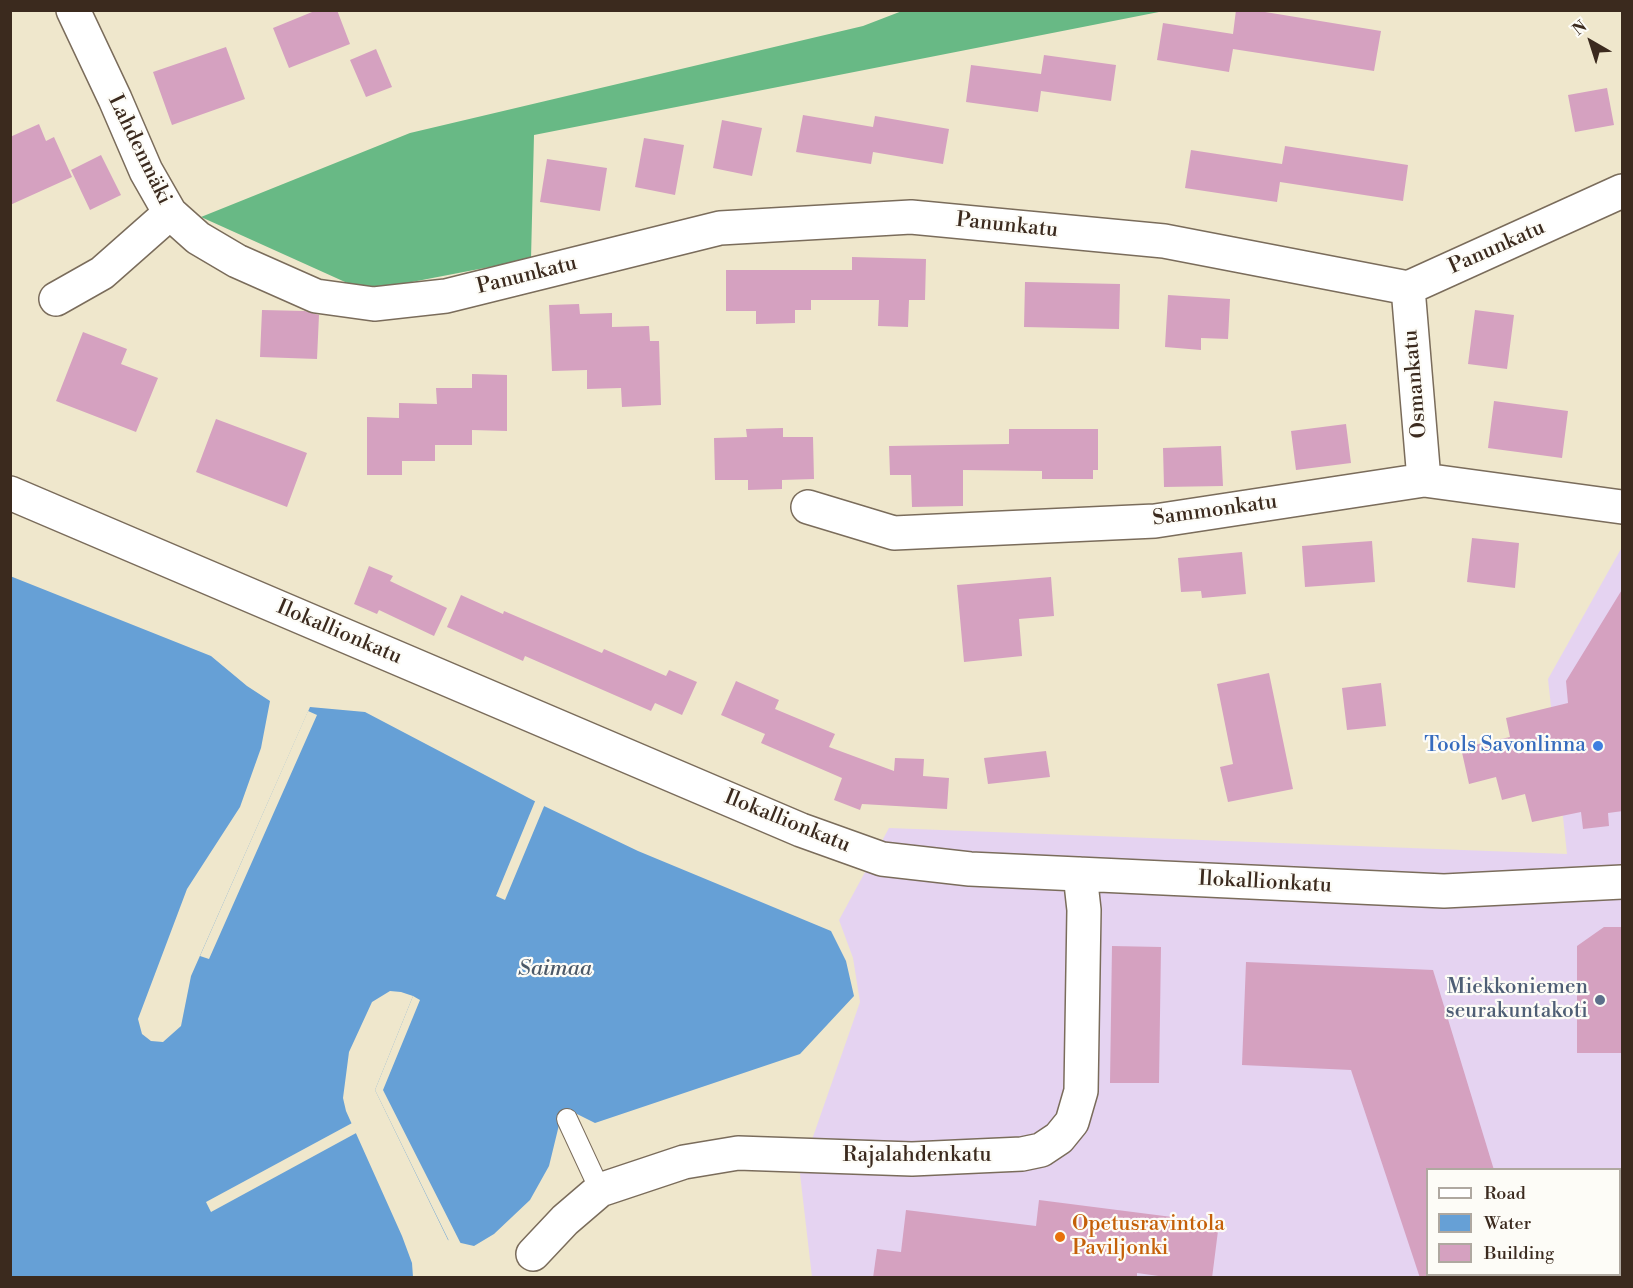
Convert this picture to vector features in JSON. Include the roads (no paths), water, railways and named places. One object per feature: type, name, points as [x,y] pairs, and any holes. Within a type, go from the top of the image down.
[{"type":"street","name":"Lahdenmäki","points":[[73,10],[146,171],[170,213],[198,238],[237,261],[316,296],[374,304]]},
{"type":"street","name":"Panunkatu","points":[[374,304],[446,296],[720,228],[911,217],[1164,241],[1408,288],[1623,191]]},
{"type":"street","points":[[56,299],[102,273],[170,213]]},
{"type":"street","name":"Osmankatu","points":[[1408,288],[1424,480]]},
{"type":"street","name":"Sammonkatu","points":[[808,507],[894,533],[954,531],[1155,521],[1424,480],[1623,507]]},
{"type":"street","name":"Ilokallionkatu","points":[[10,493],[801,830],[882,859],[970,869],[1443,891],[1623,882]]},
{"type":"street","name":"Rajalahdenkatu","points":[[533,1254],[565,1220],[600,1190],[684,1162],[738,1153],[900,1159],[1022,1154],[1041,1150],[1059,1138],[1072,1122],[1081,1091],[1084,910],[1080,874]]},
{"type":"lane","points":[[567,1119],[600,1190]]},
{"type":"water","name":"Saimaa","points":[[10,576],[211,656],[247,686],[270,701],[261,748],[240,807],[187,889],[138,1019],[142,1034],[151,1041],[163,1042],[181,1026],[191,976],[310,707],[365,712],[544,806],[638,851],[831,931],[846,961],[854,996],[800,1054],[595,1123],[575,1113],[559,1125],[549,1166],[530,1200],[494,1234],[474,1246],[448,1240],[375,1090],[413,996],[390,991],[372,1002],[349,1052],[343,1098],[346,1111],[402,1236],[412,1263],[413,1277],[11,1277]]},
{"type":"place","name":"Tools Savonlinna","points":[[1598,746]]},
{"type":"place","name":"Miekkoniemen seurakuntakoti","points":[[1600,1000]]},
{"type":"place","name":"Opetusravintola Paviljonki","points":[[1060,1237]]}]
